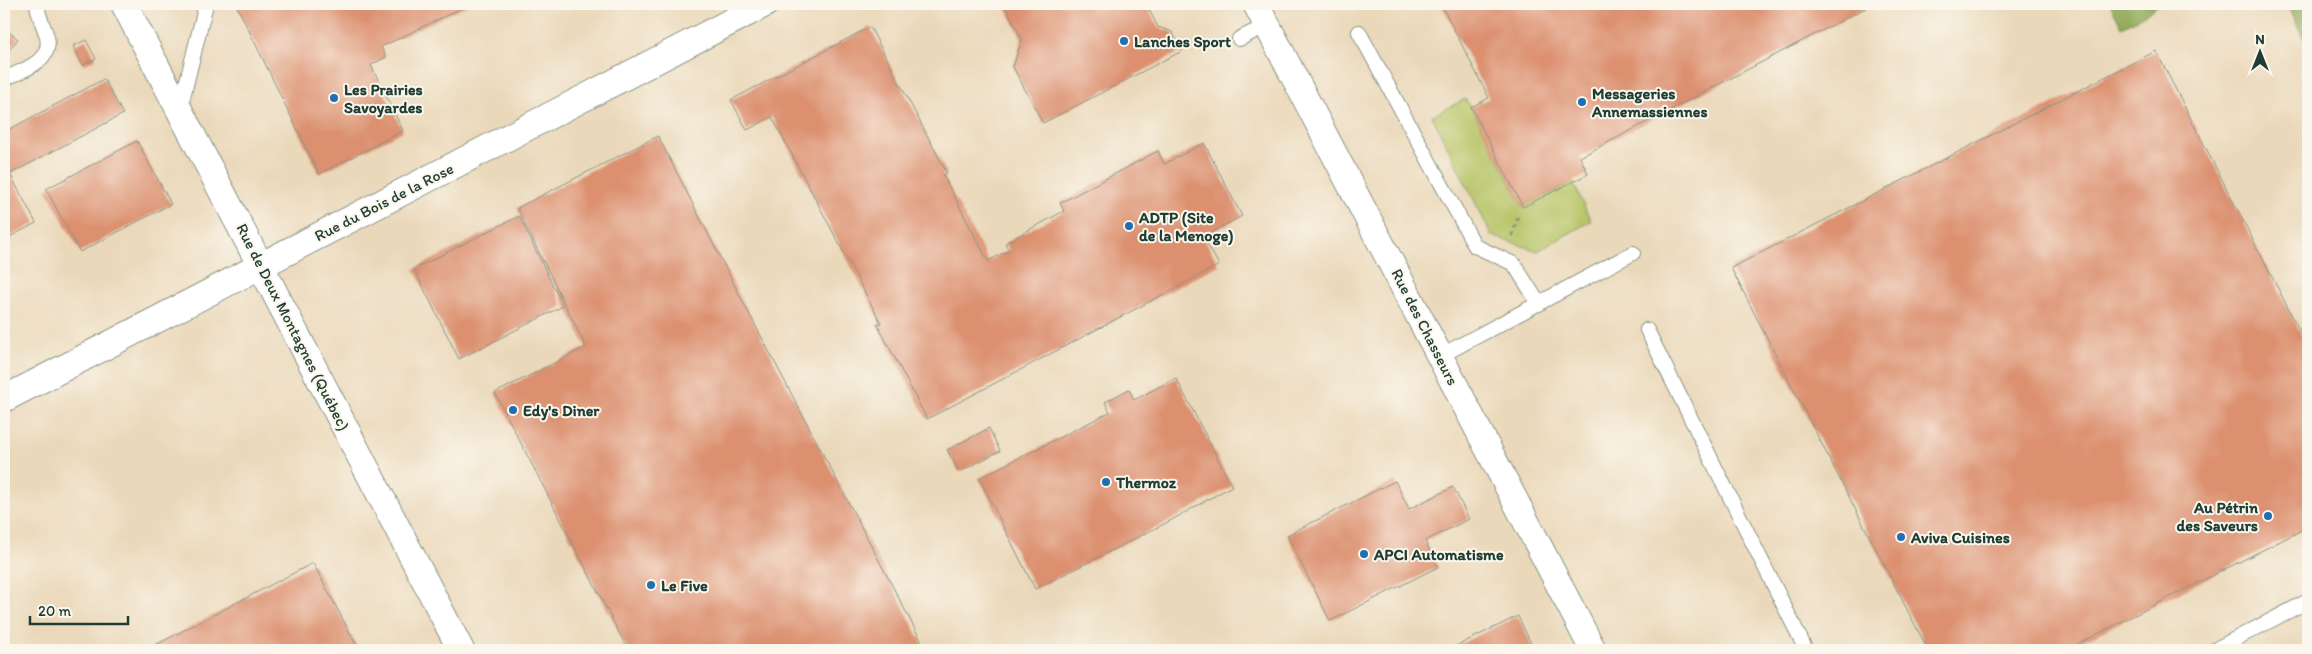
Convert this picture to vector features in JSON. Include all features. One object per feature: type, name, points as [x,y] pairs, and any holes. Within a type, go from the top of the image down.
[{"type":"street","name":"Rue de Deux Montagnes (Québec)","points":[[124,4],[461,650]]},
{"type":"street","name":"Rue du Bois de la Rose","points":[[4,400],[765,4]]},
{"type":"street","name":"Rue des Chasseurs","points":[[1262,14],[1593,650]]},
{"type":"lane","points":[[4,79],[40,61],[46,53],[47,38],[37,4]]},
{"type":"lane","points":[[180,110],[206,4]]},
{"type":"lane","points":[[1239,39],[1262,14]]},
{"type":"lane","points":[[1359,32],[1475,246],[1514,264],[1539,304]]},
{"type":"lane","points":[[1440,356],[1633,254]]},
{"type":"lane","points":[[1647,330],[1806,650]]},
{"type":"lane","points":[[2214,650],[2308,601]]},
{"type":"shaded area","points":[[4,4],[2110,4],[2122,27],[2148,13],[2158,4],[2286,4],[2308,46],[2308,650],[4,650]]},
{"type":"green space","points":[[2110,4],[2158,4],[2148,13],[2122,27]]},
{"type":"green space","points":[[2286,4],[2308,4],[2308,46]]},
{"type":"green space","points":[[1465,99],[1471,107],[1523,207],[1573,182],[1591,221],[1538,251],[1492,236],[1432,116]]},
{"type":"building","name":"Les Prairies Savoyardes","points":[[236,4],[470,4],[381,47],[386,57],[371,65],[403,131],[319,174]]},
{"type":"building","points":[[1004,4],[1146,4],[1158,27],[1172,32],[1182,51],[1043,123],[1013,67],[1022,39]]},
{"type":"building","name":"Messageries Annemassiennes","points":[[1441,4],[1873,4],[1580,157],[1588,174],[1523,207],[1471,107],[1489,98]]},
{"type":"building","name":"ADTP (Site de la Menoge)","points":[[870,27],[947,173],[943,175],[988,261],[1009,250],[1005,243],[1064,211],[1060,203],[1158,151],[1164,164],[1204,143],[1242,216],[1203,237],[1219,265],[927,419],[877,324],[881,323],[772,117],[747,130],[731,100]]},
{"type":"building","points":[[4,28],[18,39],[4,56]]},
{"type":"building","points":[[86,40],[96,59],[83,65],[73,46]]},
{"type":"building","points":[[2156,51],[2308,347],[2308,527],[2066,650],[1928,650],[1731,268]]},
{"type":"building","points":[[104,79],[123,114],[10,174],[36,223],[4,240],[4,132]]},
{"type":"building","points":[[658,136],[926,650],[628,650],[495,393],[586,347],[517,208]]},
{"type":"building","points":[[137,141],[171,204],[80,252],[46,189]]},
{"type":"building","points":[[519,216],[563,306],[459,359],[414,269]]},
{"type":"building","name":"Thermoz","points":[[1176,378],[1232,486],[1168,522],[1035,589],[979,478],[1110,412],[1105,402],[1129,389],[1134,400]]},
{"type":"building","points":[[989,428],[1000,451],[959,472],[947,450]]},
{"type":"building","name":"APCI Automatisme","points":[[1395,481],[1409,509],[1453,487],[1469,519],[1425,541],[1438,567],[1330,621],[1287,535]]},
{"type":"building","points":[[313,563],[359,650],[146,650]]},
{"type":"building","points":[[1518,616],[1534,650],[1448,650]]},
{"type":"place","name":"Lanches Sport","points":[[1124,41]]},
{"type":"place","name":"Les Prairies Savoyardes","points":[[334,98]]},
{"type":"place","name":"Messageries Annemassiennes","points":[[1582,102]]},
{"type":"place","name":"ADTP (Site de la Menoge)","points":[[1129,226]]},
{"type":"place","name":"Edy's Diner","points":[[513,410]]},
{"type":"place","name":"Thermoz","points":[[1106,482]]},
{"type":"place","name":"Au Pétrin des Saveurs","points":[[2268,516]]},
{"type":"place","name":"Aviva Cuisines","points":[[1901,537]]},
{"type":"place","name":"APCI Automatisme","points":[[1364,554]]},
{"type":"place","name":"Le Five","points":[[651,585]]}]
